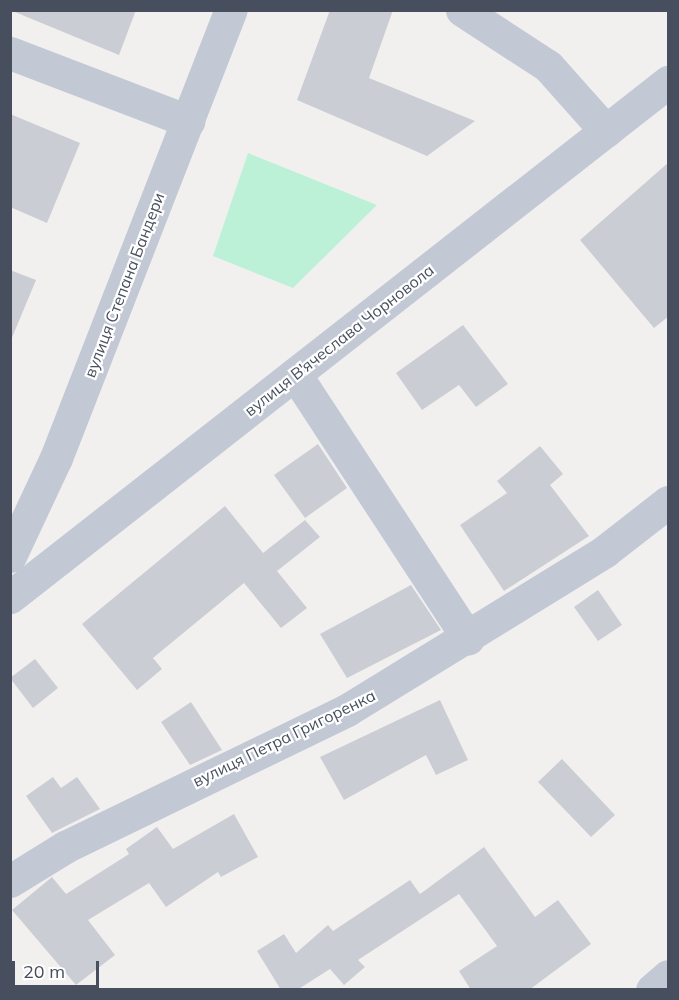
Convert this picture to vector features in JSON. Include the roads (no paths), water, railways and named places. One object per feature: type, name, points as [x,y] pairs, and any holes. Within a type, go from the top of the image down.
[{"type":"street","name":"вулиця Степана Бандери","points":[[10,556],[56,458],[231,10]]},
{"type":"street","points":[[462,10],[548,66],[606,131]]},
{"type":"street","points":[[10,52],[188,121]]},
{"type":"street","name":"вулиця В'ячеслава Чорновола","points":[[10,597],[669,82]]},
{"type":"street","points":[[295,374],[468,638]]},
{"type":"street","name":"вулиця Петра Григоренка","points":[[10,881],[65,847],[347,710],[468,638],[605,551],[669,502]]},
{"type":"street","points":[[652,990],[669,976]]}]
